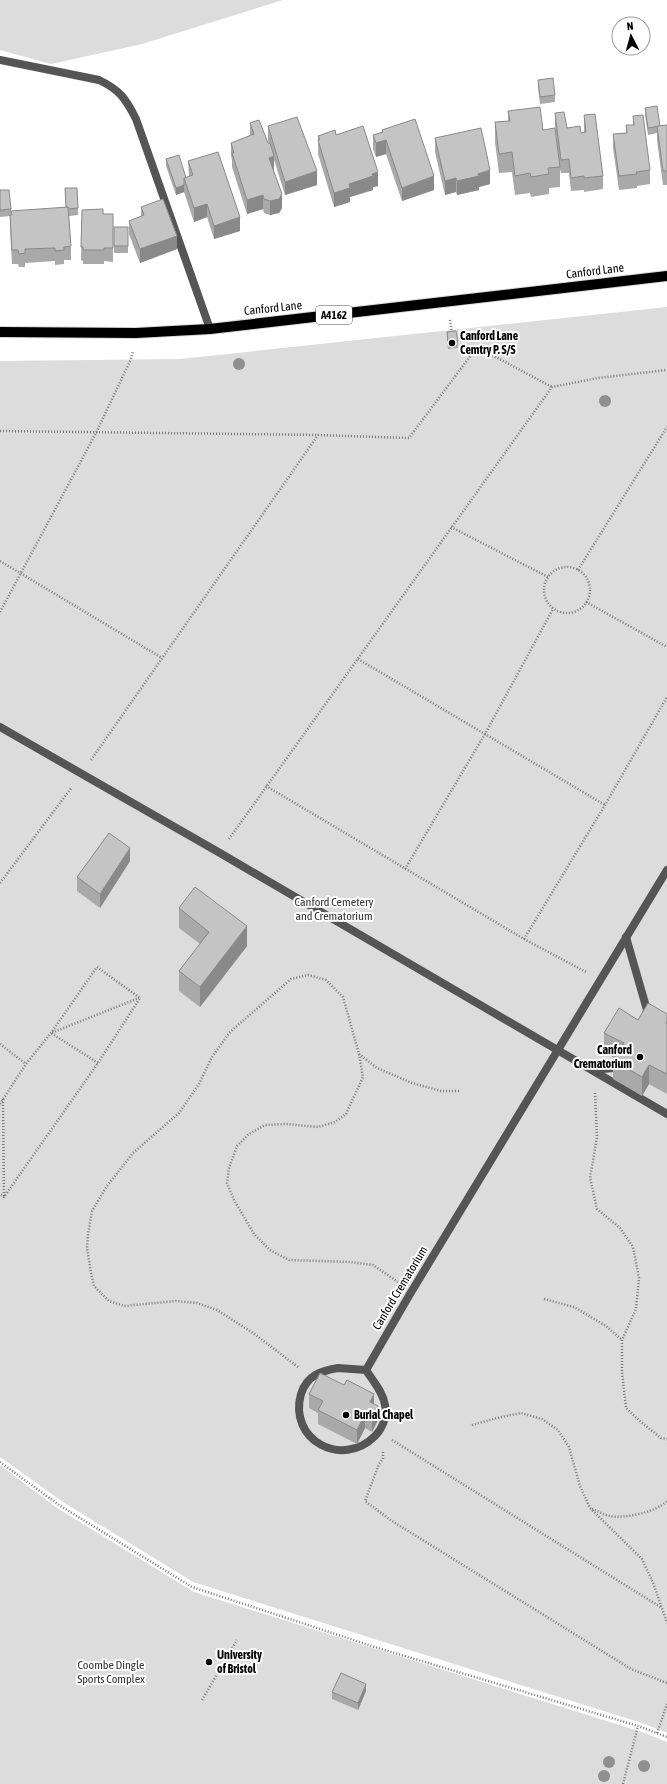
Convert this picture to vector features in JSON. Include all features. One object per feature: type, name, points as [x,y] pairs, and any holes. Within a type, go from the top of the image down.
[{"type":"main road","name":"Canford Lane","points":[[0,332],[136,333],[210,328],[667,276]]},
{"type":"lane","points":[[0,60],[99,80],[121,94],[136,119],[210,328]]},
{"type":"lane","points":[[0,727],[220,853],[667,1114]]},
{"type":"lane","name":"Canford Crematorium","points":[[366,1370],[410,1294],[667,870]]},
{"type":"lane","points":[[626,937],[647,1010],[640,1027]]},
{"type":"lane","points":[[593,1070],[613,1068],[625,1050]]},
{"type":"lane","points":[[338,1368],[366,1370],[382,1394],[385,1405],[385,1419],[379,1432],[369,1442],[356,1449],[342,1451],[327,1448],[315,1441],[305,1430],[300,1417],[299,1402],[303,1388],[311,1376],[324,1370],[338,1368]]},
{"type":"path","points":[[0,612],[96,433],[131,359],[136,333]]},
{"type":"path","points":[[0,431],[318,434],[409,438],[477,347],[552,387],[598,378],[667,370]]},
{"type":"path","points":[[220,853],[266,786],[552,387]]},
{"type":"path","points":[[578,570],[667,427]]},
{"type":"path","points":[[0,883],[82,773],[318,434]]},
{"type":"path","points":[[451,527],[548,577]]},
{"type":"path","points":[[0,561],[162,658]]},
{"type":"path","points":[[565,567],[578,570],[584,575],[589,588],[586,602],[581,608],[567,613],[553,609],[545,598],[544,591],[548,577],[558,569],[565,567]]},
{"type":"path","points":[[586,602],[667,647]]},
{"type":"path","points":[[405,869],[485,734],[553,609]]},
{"type":"path","points":[[358,659],[605,805]]},
{"type":"path","points":[[524,940],[605,805],[667,697]]},
{"type":"path","points":[[266,786],[524,940],[601,980]]},
{"type":"path","points":[[0,1104],[26,1064],[51,1033],[97,967],[140,998]]},
{"type":"path","points":[[311,1376],[253,1333],[217,1310],[197,1303],[176,1301],[124,1306],[109,1301],[94,1286],[88,1260],[88,1234],[92,1211],[107,1186],[133,1153],[179,1113],[199,1084],[212,1057],[230,1032],[291,979],[308,975],[326,980],[343,997],[359,1054],[363,1077],[346,1114],[334,1122],[318,1127],[286,1124],[265,1125],[249,1134],[237,1146],[229,1168],[227,1183],[234,1200],[254,1234],[270,1250],[289,1260],[319,1260],[373,1264],[394,1278],[410,1294]]},
{"type":"path","points":[[51,1033],[140,998]]},
{"type":"path","points":[[4,1197],[98,1063],[140,998]]},
{"type":"path","points":[[51,1033],[98,1063]]},
{"type":"path","points":[[0,1044],[26,1064]]},
{"type":"path","points":[[359,1054],[377,1068],[412,1084],[441,1091],[461,1091]]},
{"type":"path","points":[[593,1070],[597,1137],[590,1178],[597,1209],[620,1228],[633,1247],[639,1278],[636,1309],[622,1340],[622,1372],[626,1408],[661,1438],[667,1439]]},
{"type":"path","points":[[3,1099],[4,1197]]},
{"type":"path","points":[[0,1194],[4,1197]]},
{"type":"path","points":[[544,1299],[574,1307],[606,1326],[622,1340]]},
{"type":"path","points":[[472,1426],[497,1418],[521,1413],[542,1419],[558,1430],[569,1448],[580,1486],[590,1508],[642,1559],[667,1623]]},
{"type":"path","points":[[379,1432],[662,1608]]},
{"type":"path","points":[[379,1432],[383,1443],[383,1459],[379,1464],[365,1501],[392,1521],[631,1669],[667,1683]]},
{"type":"path","points":[[0,1462],[59,1504],[192,1587],[378,1648],[638,1726],[667,1737]]},
{"type":"path","points":[[590,1508],[610,1516],[636,1515],[663,1505],[667,1501]]},
{"type":"path","points":[[202,1700],[237,1640]]},
{"type":"path","points":[[658,1733],[667,1704]]},
{"type":"path","points":[[623,1784],[638,1726]]},
{"type":"green space","points":[[0,0],[283,0],[142,44],[51,64],[0,50]]},
{"type":"green space","name":"Canford Cemetery and Crematorium","points":[[667,307],[667,1733],[642,1723],[193,1582],[63,1502],[0,1457],[0,361],[180,359]]},
{"type":"green space","name":"Coombe Dingle Sports Complex","points":[[0,1465],[57,1508],[194,1592],[642,1732],[667,1742],[667,1784],[0,1784]]},
{"type":"building","points":[[553,78],[555,95],[540,97],[538,80]]},
{"type":"building","points":[[657,106],[660,126],[648,128],[645,108]]},
{"type":"building","points":[[540,107],[543,130],[555,128],[560,167],[548,168],[549,174],[531,177],[530,173],[515,176],[512,152],[499,154],[495,122],[510,121],[508,111]]},
{"type":"building","points":[[564,112],[567,128],[580,126],[581,133],[586,132],[584,115],[595,114],[603,176],[571,178],[569,159],[561,160],[555,113]]},
{"type":"building","points":[[643,115],[650,170],[636,172],[637,174],[619,176],[613,134],[627,133],[626,125],[634,125],[633,116]]},
{"type":"building","points":[[297,117],[317,171],[285,182],[268,126]]},
{"type":"building","points":[[415,119],[434,176],[402,188],[386,140],[376,143],[373,135],[383,132],[382,130]]},
{"type":"building","points":[[259,120],[268,143],[270,143],[274,156],[269,158],[282,194],[279,199],[270,201],[264,199],[263,195],[247,200],[232,153],[234,153],[231,143],[254,134],[250,123]]},
{"type":"building","points":[[667,125],[667,171],[663,171],[657,126]]},
{"type":"building","points":[[363,126],[378,172],[372,174],[373,176],[349,184],[350,188],[334,193],[318,136],[335,130],[336,135]]},
{"type":"building","points":[[481,128],[490,170],[478,174],[479,176],[457,181],[456,178],[445,181],[435,138]]},
{"type":"building","points":[[218,152],[240,217],[214,226],[207,204],[194,208],[184,178],[193,175],[188,161]]},
{"type":"building","points":[[179,155],[186,178],[184,178],[184,185],[176,188],[166,159]]},
{"type":"building","points":[[65,188],[77,188],[78,208],[69,209],[66,207]]},
{"type":"building","points":[[0,190],[9,190],[11,209],[0,210]]},
{"type":"building","points":[[163,199],[177,236],[140,249],[129,221],[144,215],[141,207]]},
{"type":"building","points":[[68,207],[71,246],[64,247],[64,250],[55,251],[55,248],[25,249],[25,253],[19,254],[18,250],[12,250],[11,211]]},
{"type":"building","points":[[103,209],[103,214],[113,214],[113,248],[104,248],[104,250],[83,250],[83,247],[81,247],[82,210]]},
{"type":"building","points":[[114,227],[128,227],[128,246],[114,246]]},
{"type":"building","points":[[456,331],[458,341],[448,342],[447,332]]},
{"type":"building","points":[[109,833],[130,848],[100,894],[77,877]]},
{"type":"building","points":[[195,887],[247,926],[200,987],[179,971],[209,932],[179,908]]},
{"type":"building","name":"Canford Crematorium","points":[[648,1003],[667,1014],[667,1074],[649,1065],[642,1077],[613,1060],[624,1043],[604,1033],[619,1008],[638,1020]]},
{"type":"building","points":[[320,1373],[344,1385],[347,1380],[374,1394],[370,1402],[378,1406],[372,1418],[365,1414],[357,1430],[318,1410],[323,1401],[309,1394]]},
{"type":"building","points":[[341,1673],[366,1684],[358,1703],[332,1692]]},
{"type":"place","name":"Canford Lane Cemtry P. S/S","points":[[452,343]]},
{"type":"place","name":"Canford Crematorium","points":[[640,1057]]},
{"type":"place","name":"Burial Chapel","points":[[346,1415]]},
{"type":"place","name":"University of Bristol","points":[[209,1662]]}]
